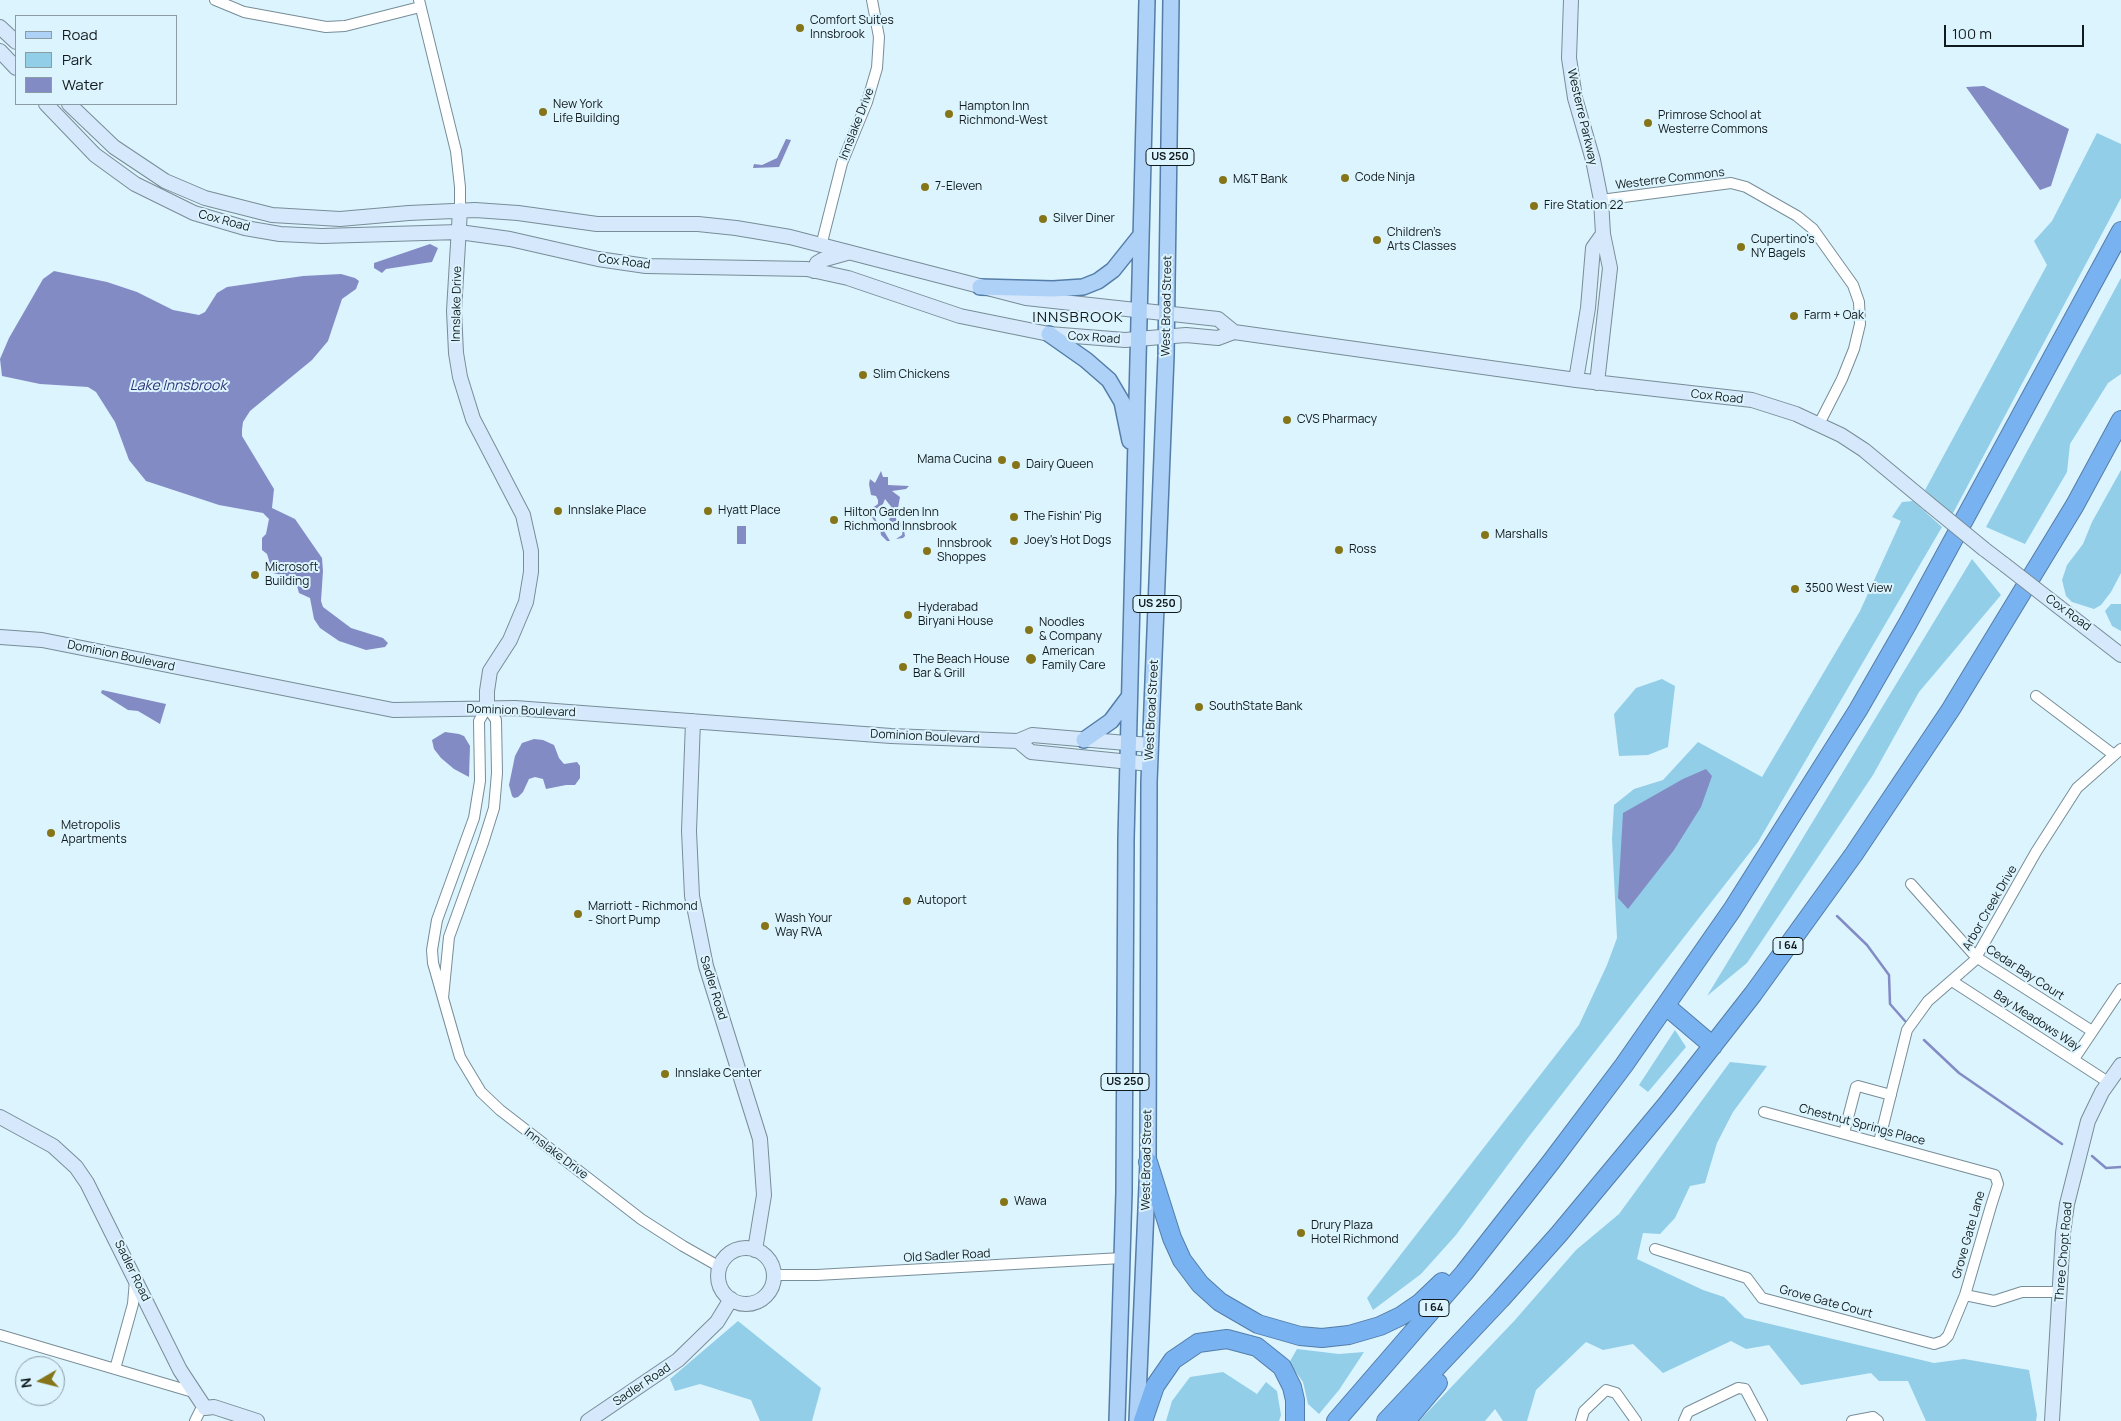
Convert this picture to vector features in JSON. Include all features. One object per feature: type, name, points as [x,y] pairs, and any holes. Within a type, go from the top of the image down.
[{"type":"highway","name":"I 64","points":[[1336,1421],[1464,1272],[1528,1192],[1666,1006],[1783,832],[1858,710],[2010,438],[2121,231]]},
{"type":"highway","name":"I 64","points":[[1386,1421],[1502,1298],[1614,1169],[1713,1046],[1854,854],[1945,717],[2075,504],[2121,420]]},
{"type":"highway","points":[[1666,1006],[1713,1046]]},
{"type":"highway","points":[[1148,1162],[1172,1238],[1182,1260],[1200,1284],[1220,1302],[1243,1316],[1278,1331],[1322,1338],[1349,1335],[1380,1326],[1406,1313],[1429,1296],[1470,1250],[1528,1192]]},
{"type":"highway","points":[[1406,1421],[1474,1344],[1502,1298]]},
{"type":"highway","points":[[1142,1421],[1150,1397],[1166,1367],[1188,1348],[1216,1339],[1247,1343],[1264,1351],[1282,1367],[1292,1387],[1295,1400],[1295,1421]]},
{"type":"main road","name":"West Broad Street","points":[[1117,1421],[1122,1258],[1128,744],[1147,0]]},
{"type":"main road","name":"West Broad Street","points":[[1137,1421],[1148,1162],[1150,745],[1167,314],[1171,0]]},
{"type":"main road","name":"Westerre Parkway","points":[[1571,0],[1569,58],[1575,98],[1593,160],[1601,200],[1603,234],[1610,268],[1597,383]]},
{"type":"main road","points":[[0,27],[15,41]]},
{"type":"main road","points":[[0,50],[15,67]]},
{"type":"main road","name":"Cox Road","points":[[47,105],[95,155],[136,184],[177,206],[225,223],[280,234],[309,236],[460,232],[510,239],[598,260],[637,265],[696,268],[795,268],[854,281],[960,316],[1049,334],[1138,339],[1186,334],[1218,338],[1234,332],[1597,383],[1752,400],[1770,404],[1819,424],[1864,450],[1984,549],[2121,655]]},
{"type":"main road","name":"Cox Road","points":[[70,105],[97,133],[138,165],[183,190],[230,206],[272,215],[322,219],[356,219],[460,210],[518,213],[597,224],[698,224],[726,227],[780,236],[850,252],[980,287],[1042,301],[1218,319],[1234,332]]},
{"type":"main road","name":"Innslake Drive","points":[[460,210],[454,318],[456,353],[460,377],[477,426],[524,515],[531,551],[531,572],[526,602],[515,630],[490,671],[487,682],[487,708]]},
{"type":"main road","name":"Westerre Parkway","points":[[1576,380],[1588,308],[1593,248],[1603,234]]},
{"type":"main road","points":[[980,287],[1059,289],[1083,287],[1098,281],[1113,270],[1141,235]]},
{"type":"main road","points":[[795,268],[814,255],[820,246]]},
{"type":"main road","points":[[814,271],[817,263],[822,260],[850,252]]},
{"type":"main road","points":[[1049,334],[1086,360],[1109,380],[1122,402],[1127,434],[1136,455]]},
{"type":"main road","name":"Dominion Boulevard","points":[[0,637],[23,637],[59,643],[379,708],[411,711],[487,708],[891,736],[1018,741],[1032,735],[1150,745]]},
{"type":"main road","points":[[1084,740],[1111,721],[1130,697]]},
{"type":"main road","name":"Sadler Road","points":[[693,721],[688,831],[692,896],[706,966],[760,1139],[764,1195],[755,1250]]},
{"type":"main road","name":"Dominion Boulevard","points":[[1018,741],[1031,752],[1150,764]]},
{"type":"main road","name":"Three Chopt Road","points":[[2052,1421],[2063,1233],[2075,1167],[2088,1121],[2108,1082],[2121,1064]]},
{"type":"main road","name":"Sadler Road","points":[[0,1117],[41,1137],[76,1167],[91,1190],[193,1392],[205,1408]]},
{"type":"main road","points":[[744,1248],[755,1250],[768,1259],[774,1275],[772,1286],[762,1299],[746,1304],[731,1299],[724,1292],[719,1282],[720,1267],[725,1258],[734,1251],[744,1248]]},
{"type":"main road","name":"Sadler Road","points":[[588,1421],[678,1360],[716,1322],[731,1299]]},
{"type":"main road","points":[[205,1408],[214,1408],[258,1421]]},
{"type":"street","points":[[215,0],[244,12],[326,27],[346,26],[420,4]]},
{"type":"street","name":"Innslake Drive","points":[[820,246],[842,163],[867,102],[877,68],[878,37],[872,0]]},
{"type":"street","name":"Innslake Drive","points":[[420,4],[456,150],[460,210]]},
{"type":"street","name":"Westerre Commons","points":[[1601,200],[1731,183],[1754,192],[1797,216],[1813,229],[1853,285],[1859,302],[1860,324],[1854,349],[1842,379],[1819,424]]},
{"type":"street","points":[[2036,696],[2118,752]]},
{"type":"street","name":"Innslake Drive","points":[[443,998],[449,937],[494,808],[497,772],[496,720],[487,708],[479,721],[480,780],[474,818],[433,935],[433,963],[460,1058],[469,1075],[486,1098],[641,1219],[720,1267]]},
{"type":"street","name":"Arbor Creek Drive","points":[[1879,1142],[1907,1030],[1928,1001],[1976,957],[2062,809],[2077,788],[2118,752]]},
{"type":"street","name":"Cedar Bay Court","points":[[1911,884],[1976,957],[2092,1032]]},
{"type":"street","name":"Bay Meadows Way","points":[[1952,981],[2108,1082]]},
{"type":"street","points":[[2074,1059],[2121,989]]},
{"type":"street","points":[[1844,1133],[1856,1087],[1891,1095]]},
{"type":"street","name":"Chestnut Springs Place","points":[[1764,1112],[1952,1162]]},
{"type":"street","name":"Grove Gate Lane","points":[[1943,1341],[1951,1330],[1965,1295],[1998,1179],[1982,1170],[1952,1162]]},
{"type":"street","name":"Grove Gate Court","points":[[1655,1249],[1746,1278],[1762,1298],[1934,1344],[1943,1341]]},
{"type":"street","name":"Old Sadler Road","points":[[774,1275],[836,1274],[1122,1258]]},
{"type":"street","points":[[115,1369],[133,1304],[135,1278]]},
{"type":"street","points":[[1965,1295],[1994,1300],[2022,1292],[2060,1292]]},
{"type":"street","points":[[0,1335],[193,1392]]},
{"type":"street","points":[[1684,1421],[1688,1412],[1738,1388],[1745,1389],[1762,1421]]},
{"type":"street","points":[[1581,1421],[1584,1412],[1606,1390],[1616,1393],[1636,1421]]},
{"type":"street","points":[[195,1421],[200,1411],[205,1408]]},
{"type":"street","points":[[1852,1421],[1872,1417],[1878,1421]]},
{"type":"green space","points":[[2097,133],[2121,144],[2121,198],[1952,515],[1925,490],[2047,265],[2034,241],[2052,221]]},
{"type":"green space","points":[[2121,278],[2121,374],[2108,383],[2070,444],[2067,472],[2025,544],[1986,527]]},
{"type":"green space","points":[[2121,470],[2121,573],[2111,592],[2101,605],[2094,609],[2072,602],[2066,596],[2062,580],[2067,565],[2083,544],[2092,522]]},
{"type":"green space","points":[[1913,501],[1942,527],[1758,842],[1527,1139],[1456,1235],[1421,1274],[1373,1310],[1367,1298],[1579,1025],[1607,965],[1617,938],[1612,839],[1614,805],[1634,789],[1663,780],[1698,742],[1762,777],[1860,611],[1901,521],[1892,517],[1902,502]]},
{"type":"green space","points":[[1972,559],[2001,595],[1919,692],[1873,775],[1747,963],[1707,996]]},
{"type":"green space","points":[[2111,604],[2121,604],[2121,631],[2112,626],[2105,611]]},
{"type":"green space","points":[[1662,679],[1675,686],[1668,747],[1648,755],[1619,756],[1614,714],[1636,688]]},
{"type":"green space","points":[[1675,1030],[1686,1047],[1648,1092],[1639,1085]]},
{"type":"green space","points":[[1730,1062],[1767,1066],[1733,1112],[1717,1143],[1705,1183],[1690,1186],[1675,1218],[1660,1234],[1643,1233],[1637,1259],[1703,1290],[1724,1297],[1745,1318],[1934,1363],[1964,1359],[2029,1370],[2037,1415],[2036,1421],[1926,1421],[1908,1381],[1879,1381],[1871,1373],[1801,1385],[1769,1345],[1746,1349],[1731,1341],[1663,1373],[1633,1344],[1603,1350],[1586,1342],[1536,1390],[1527,1421],[1503,1421],[1495,1409],[1485,1421],[1419,1421],[1515,1320],[1576,1250],[1619,1214]]},
{"type":"green space","points":[[738,1321],[821,1388],[812,1421],[760,1421],[751,1400],[700,1384],[675,1391],[670,1379]]},
{"type":"green space","points":[[1297,1349],[1339,1354],[1364,1352],[1339,1390],[1319,1414],[1308,1404],[1303,1382],[1289,1363]]},
{"type":"green space","points":[[1223,1372],[1257,1394],[1266,1382],[1277,1391],[1281,1415],[1279,1421],[1166,1421],[1172,1401],[1190,1377]]},
{"type":"water","points":[[1984,86],[2069,129],[2051,186],[2040,190],[1966,87]]},
{"type":"water","points":[[786,139],[791,140],[779,167],[753,168],[754,164],[762,165],[777,158]]},
{"type":"water","points":[[430,244],[438,248],[432,262],[386,269],[382,273],[374,268],[374,263]]},
{"type":"water","name":"Lake Innsbrook","points":[[54,271],[107,282],[137,292],[173,310],[199,315],[205,312],[217,293],[227,287],[303,276],[341,274],[359,281],[356,289],[342,299],[328,341],[312,360],[250,411],[243,422],[242,436],[274,489],[272,508],[295,519],[322,558],[321,601],[323,607],[351,628],[383,638],[388,643],[385,647],[366,650],[339,641],[320,628],[314,619],[310,598],[299,593],[296,582],[290,577],[273,573],[267,554],[262,550],[262,538],[266,534],[269,519],[263,513],[219,505],[146,481],[129,460],[115,422],[96,392],[88,387],[40,384],[2,376],[0,359],[9,338],[43,279]]},
{"type":"water","points":[[881,471],[883,477],[888,477],[888,485],[909,486],[906,489],[892,491],[900,497],[896,519],[903,525],[905,536],[903,538],[896,539],[902,535],[903,528],[889,520],[893,509],[885,499],[883,504],[874,510],[877,522],[885,525],[884,531],[890,541],[887,541],[881,535],[880,528],[870,515],[871,509],[878,504],[878,500],[876,496],[871,495],[870,479],[875,483]]},
{"type":"water","points":[[737,526],[746,526],[746,544],[737,544]]},
{"type":"water","points":[[102,690],[166,704],[160,724],[138,711],[128,710],[101,693]]},
{"type":"water","points":[[445,732],[464,736],[470,746],[469,777],[454,769],[434,749],[432,740]]},
{"type":"water","points":[[534,739],[543,740],[554,745],[559,758],[564,764],[577,762],[580,766],[580,778],[575,785],[546,789],[543,779],[535,777],[529,779],[523,792],[514,798],[509,785],[515,756],[522,743]]},
{"type":"water","points":[[1706,769],[1712,776],[1701,807],[1674,850],[1628,909],[1618,898],[1623,813],[1683,779]]},
{"type":"waterway","points":[[1837,916],[1867,945],[1889,975],[1890,1004],[1905,1021]]},
{"type":"waterway","points":[[1924,1040],[1959,1073],[2062,1144]]},
{"type":"waterway","points":[[2092,1156],[2106,1168],[2121,1167]]},
{"type":"place","name":"Comfort Suites Innsbrook","points":[[800,28]]},
{"type":"place","name":"New York Life Building","points":[[543,112]]},
{"type":"place","name":"Hampton Inn Richmond-West","points":[[949,114]]},
{"type":"place","name":"Primrose School at Westerre Commons","points":[[1648,123]]},
{"type":"place","name":"Code Ninja","points":[[1345,178]]},
{"type":"place","name":"M&T Bank","points":[[1223,180]]},
{"type":"place","name":"7-Eleven","points":[[925,187]]},
{"type":"place","name":"Fire Station 22","points":[[1534,206]]},
{"type":"place","name":"Silver Diner","points":[[1043,219]]},
{"type":"place","name":"Children’s Arts Classes","points":[[1377,240]]},
{"type":"place","name":"Cupertino's NY Bagels","points":[[1741,247]]},
{"type":"place","name":"Farm + Oak","points":[[1794,316]]},
{"type":"place","name":"Slim Chickens","points":[[863,375]]},
{"type":"place","name":"CVS Pharmacy","points":[[1287,420]]},
{"type":"place","name":"Mama Cucina","points":[[1002,460]]},
{"type":"place","name":"Dairy Queen","points":[[1016,465]]},
{"type":"place","name":"Innslake Place","points":[[558,511]]},
{"type":"place","name":"Hyatt Place","points":[[708,511]]},
{"type":"place","name":"The Fishin' Pig","points":[[1014,517]]},
{"type":"place","name":"Hilton Garden Inn Richmond Innsbrook","points":[[834,520]]},
{"type":"place","name":"Marshalls","points":[[1485,535]]},
{"type":"place","name":"Joey's Hot Dogs","points":[[1014,541]]},
{"type":"place","name":"Ross","points":[[1339,550]]},
{"type":"place","name":"Innsbrook Shoppes","points":[[927,551]]},
{"type":"place","name":"Microsoft Building","points":[[255,575]]},
{"type":"place","name":"3500 West View","points":[[1795,589]]},
{"type":"place","name":"Hyderabad Biryani House","points":[[908,615]]},
{"type":"place","name":"Noodles & Company","points":[[1029,630]]},
{"type":"place","name":"American Family Care","points":[[1031,659]]},
{"type":"place","name":"The Beach House Bar & Grill","points":[[903,667]]},
{"type":"place","name":"SouthState Bank","points":[[1199,707]]},
{"type":"place","name":"Metropolis Apartments","points":[[51,833]]},
{"type":"place","name":"Autoport","points":[[907,901]]},
{"type":"place","name":"Marriott - Richmond - Short Pump","points":[[578,914]]},
{"type":"place","name":"Wash Your Way RVA","points":[[765,926]]},
{"type":"place","name":"Innslake Center","points":[[665,1074]]},
{"type":"place","name":"Wawa","points":[[1004,1202]]},
{"type":"place","name":"Drury Plaza Hotel Richmond","points":[[1301,1233]]},
{"type":"district","name":"INNSBROOK","points":[[1078,318]]}]
